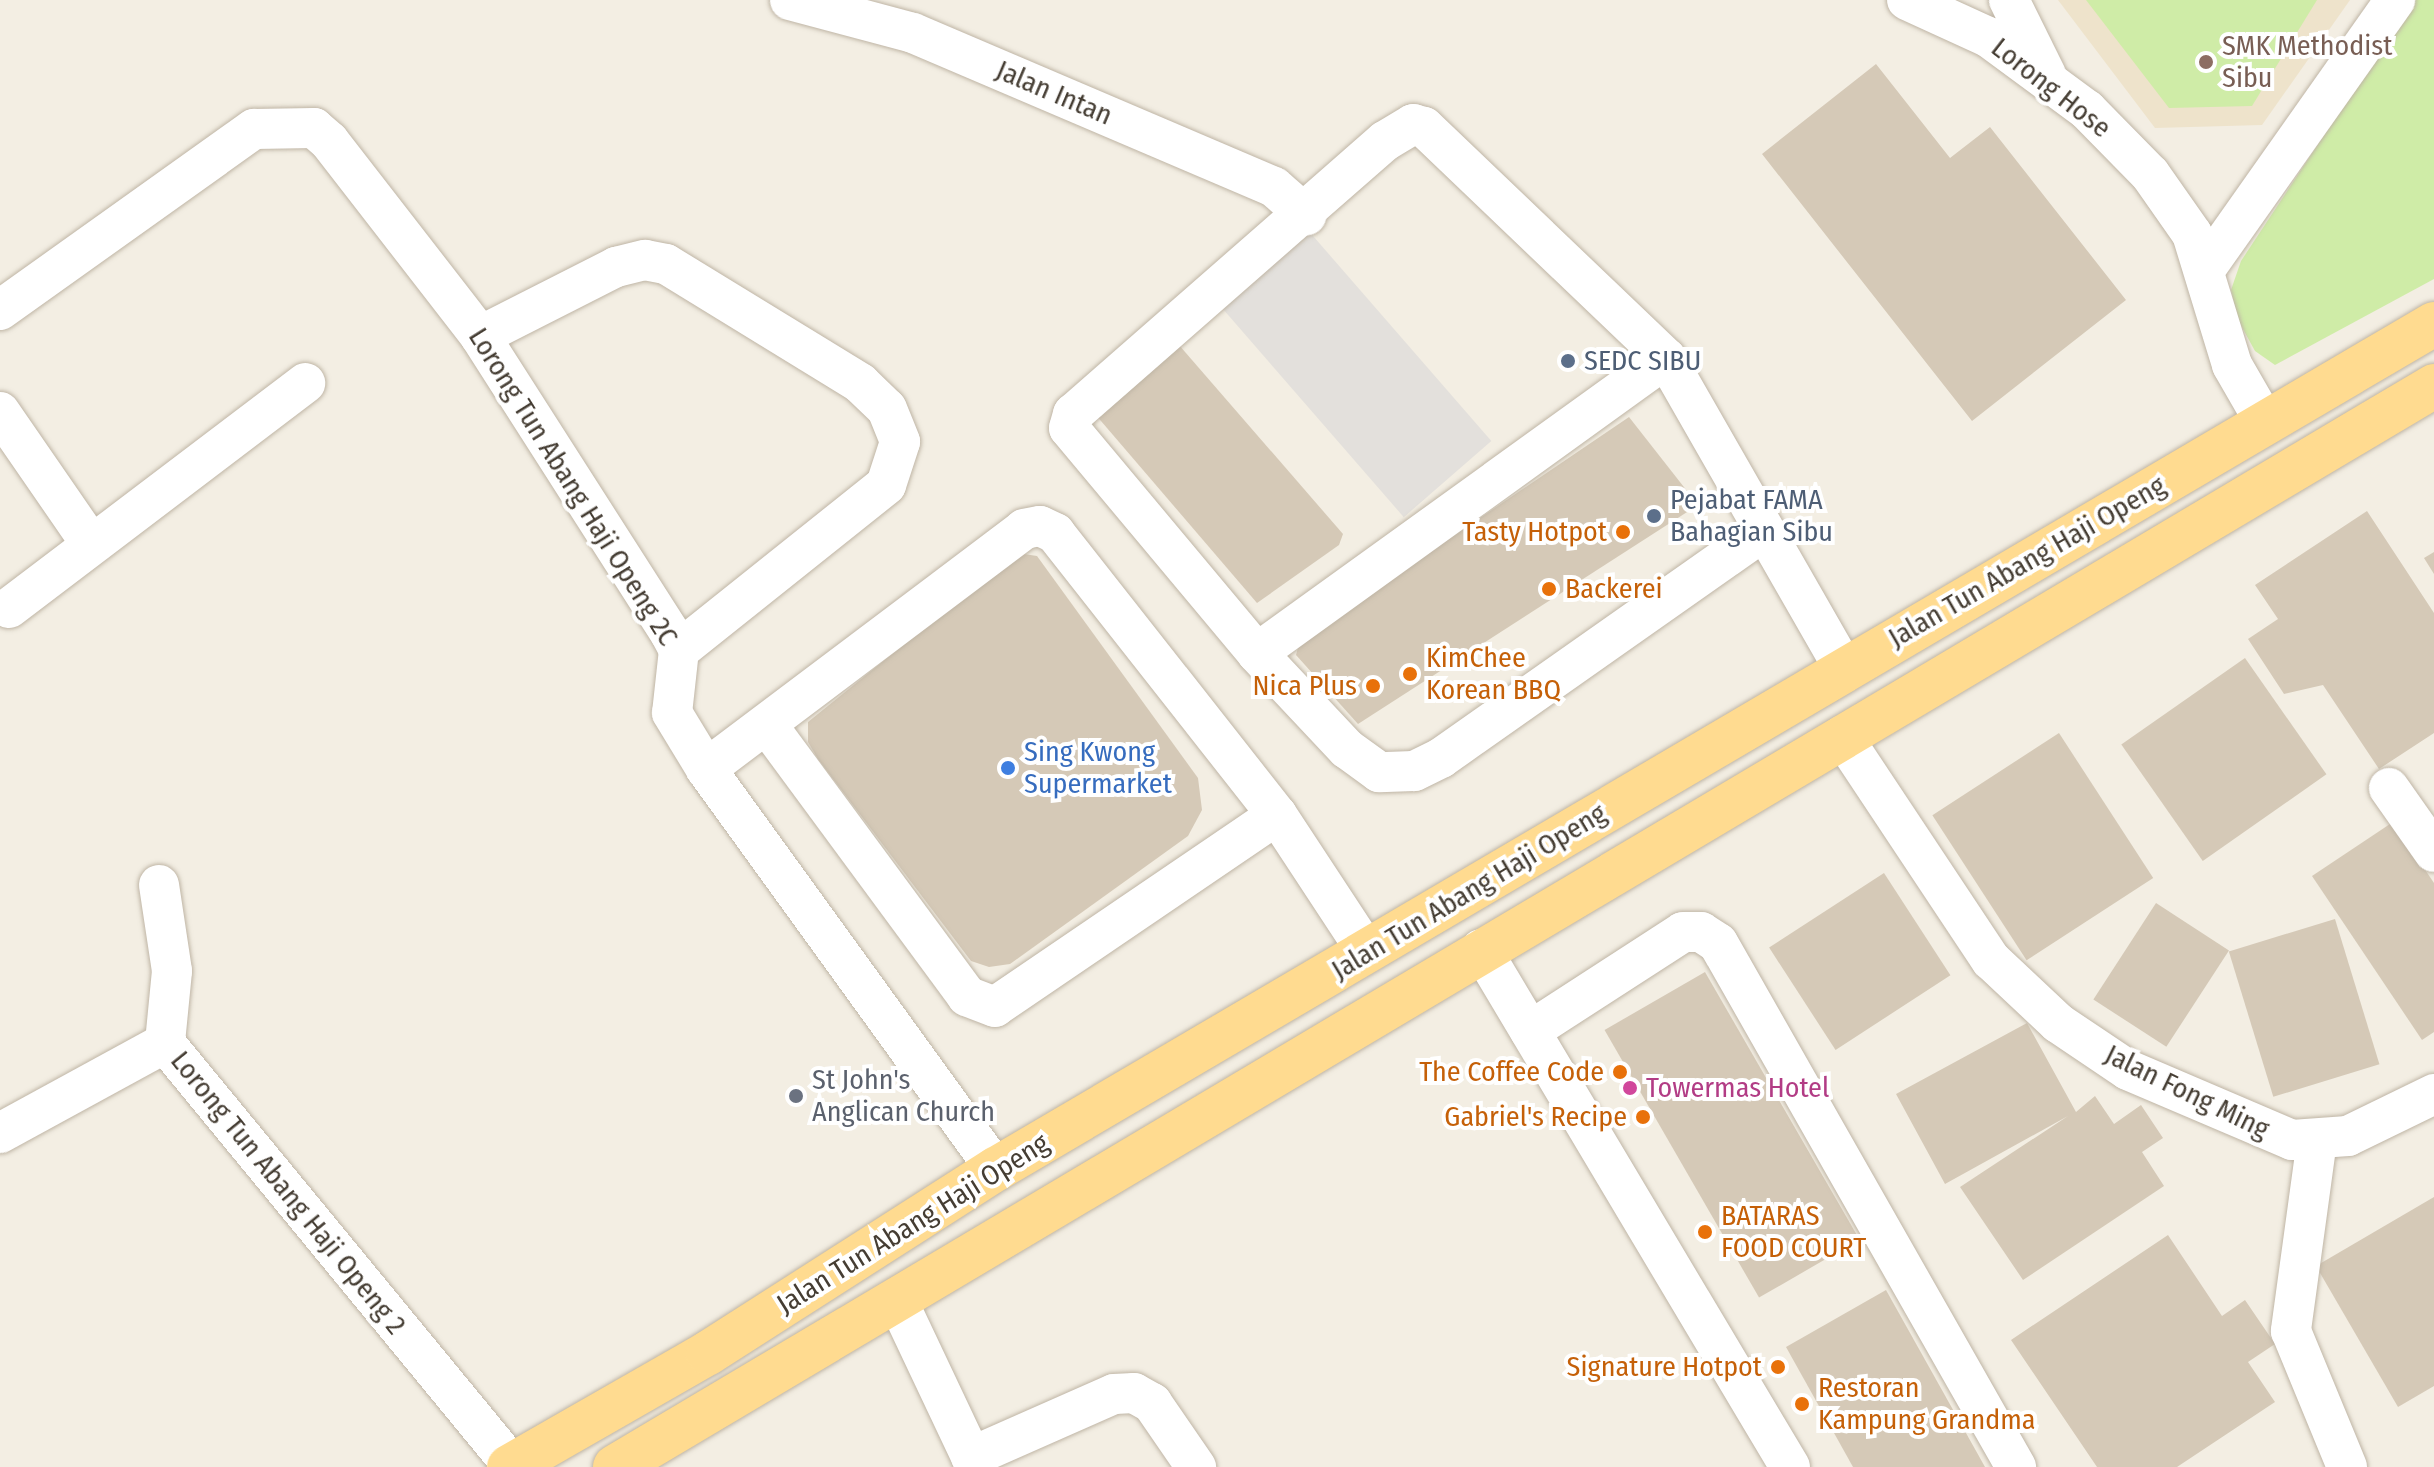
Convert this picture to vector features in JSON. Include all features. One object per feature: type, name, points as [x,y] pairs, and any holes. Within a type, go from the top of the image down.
[{"type":"main road","name":"Jalan Tun Abang Haji Openg","points":[[510,1466],[708,1353],[996,1169],[2434,324]]},
{"type":"main road","name":"Jalan Tun Abang Haji Openg","points":[[615,1467],[898,1302],[1481,949],[2434,386]]},
{"type":"street","name":"Jalan Intan","points":[[790,0],[913,33],[1274,187],[1306,215]]},
{"type":"street","name":"Lorong Hose","points":[[1907,0],[1988,37],[2050,83],[2150,174],[2206,268],[2232,365],[2266,424]]},
{"type":"street","points":[[2009,0],[2050,83]]},
{"type":"street","points":[[2206,268],[2395,0]]},
{"type":"street","name":"Lorong Tun Abang Haji Openg 2C","points":[[0,310],[220,149],[254,129],[289,124],[314,128],[334,147],[480,336],[679,650],[672,713],[706,769],[996,1169]]},
{"type":"street","points":[[1761,533],[1414,771],[1379,772],[1347,749],[1257,653],[1069,428],[1073,414],[1306,215],[1397,131],[1424,127],[1666,358],[1754,509],[1761,533],[1844,669]]},
{"type":"street","points":[[480,336],[616,267],[645,260],[666,264],[860,383],[887,409],[900,442],[886,485],[679,650]]},
{"type":"street","points":[[1257,653],[1666,358]]},
{"type":"street","points":[[9,608],[89,541],[305,383]]},
{"type":"street","points":[[0,412],[89,541]]},
{"type":"street","points":[[706,769],[769,727],[1024,529],[1040,526],[1055,533],[1277,815],[1367,952]]},
{"type":"street","points":[[769,727],[967,996],[995,1007],[1277,815]]},
{"type":"street","name":"Jalan Fong Ming","points":[[1842,736],[1991,960],[2058,1023],[2128,1070],[2252,1129],[2317,1140],[2348,1136],[2434,1094]]},
{"type":"street","points":[[2389,788],[2434,852]]},
{"type":"street","name":"Lorong Tun Abang Haji Openg 2","points":[[159,885],[172,971],[165,1043],[510,1466]]},
{"type":"street","points":[[1530,1031],[1683,932],[1701,932],[1718,943],[2016,1467]]},
{"type":"street","points":[[1481,949],[1790,1467]]},
{"type":"street","points":[[0,1133],[165,1043]]},
{"type":"street","points":[[2317,1140],[2291,1331],[2347,1467]]},
{"type":"street","points":[[898,1302],[973,1462],[1114,1394],[1134,1393],[1152,1403],[1196,1467]]},
{"type":"shaded area","name":"SMK Methodist Sibu","points":[[2058,0],[2350,0],[2262,125],[2155,128]]},
{"type":"shaded area","points":[[1307,229],[1491,441],[1404,517],[1219,305]]},
{"type":"green space","name":"SMK Methodist Sibu","points":[[2086,0],[2317,0],[2252,106],[2169,108]]},
{"type":"green space","points":[[2413,0],[2434,0],[2434,279],[2275,365],[2255,351],[2238,320],[2231,290],[2241,261]]},
{"type":"building","points":[[1876,64],[1950,158],[1990,127],[2126,300],[1972,421],[1762,154]]},
{"type":"building","points":[[1179,345],[1343,534],[1339,545],[1257,603],[1095,414]]},
{"type":"building","points":[[1629,417],[1698,505],[1358,724],[1296,655],[1300,640]]},
{"type":"building","points":[[2367,511],[2434,613],[2434,733],[2379,769],[2323,685],[2284,694],[2248,639],[2278,619],[2255,585]]},
{"type":"building","points":[[2434,552],[2434,574],[2424,558]]},
{"type":"building","name":"Sing Kwong Supermarket","points":[[1017,553],[1037,556],[1198,778],[1202,810],[1188,836],[1010,964],[989,967],[971,961],[818,759],[808,742],[808,722]]},
{"type":"building","points":[[2245,658],[2326,774],[2203,861],[2121,745]]},
{"type":"building","points":[[2059,733],[2153,878],[2027,960],[1932,815]]},
{"type":"building","points":[[2393,822],[2434,883],[2434,1032],[2422,1040],[2312,876]]},
{"type":"building","points":[[1884,873],[1950,975],[1836,1050],[1769,948]]},
{"type":"building","points":[[2156,903],[2229,950],[2166,1047],[2093,999]]},
{"type":"building","points":[[2335,919],[2379,1064],[2273,1097],[2229,951]]},
{"type":"building","points":[[1705,972],[1860,1240],[1759,1298],[1605,1030]]},
{"type":"building","points":[[2027,1023],[2076,1112],[2095,1096],[2114,1124],[2141,1105],[2163,1138],[2142,1152],[2164,1186],[2023,1280],[1960,1187],[2068,1116],[1945,1184],[1896,1094]]},
{"type":"building","points":[[2434,1197],[2434,1386],[2398,1407],[2316,1266]]},
{"type":"building","points":[[2168,1235],[2222,1316],[2245,1300],[2275,1344],[2248,1362],[2275,1402],[2177,1467],[2097,1467],[2011,1340]]},
{"type":"building","points":[[1886,1290],[1985,1467],[1853,1467],[1786,1347]]},
{"type":"place","name":"SMK Methodist Sibu","points":[[2206,62]]},
{"type":"place","name":"SEDC SIBU","points":[[1568,361]]},
{"type":"place","name":"Pejabat FAMA Bahagian Sibu","points":[[1654,516]]},
{"type":"place","name":"Tasty Hotpot","points":[[1623,532]]},
{"type":"place","name":"Backerei","points":[[1549,589]]},
{"type":"place","name":"KimChee Korean BBQ","points":[[1410,674]]},
{"type":"place","name":"Nica Plus","points":[[1373,686]]},
{"type":"place","name":"Sing Kwong Supermarket","points":[[1008,768]]},
{"type":"place","name":"The Coffee Code","points":[[1620,1072]]},
{"type":"place","name":"Towermas Hotel","points":[[1630,1088]]},
{"type":"place","name":"St John's Anglican Church","points":[[796,1096]]},
{"type":"place","name":"Gabriel's Recipe","points":[[1643,1117]]},
{"type":"place","name":"BATARAS FOOD COURT","points":[[1705,1232]]},
{"type":"place","name":"Signature Hotpot","points":[[1778,1367]]},
{"type":"place","name":"Restoran Kampung Grandma","points":[[1802,1404]]}]
